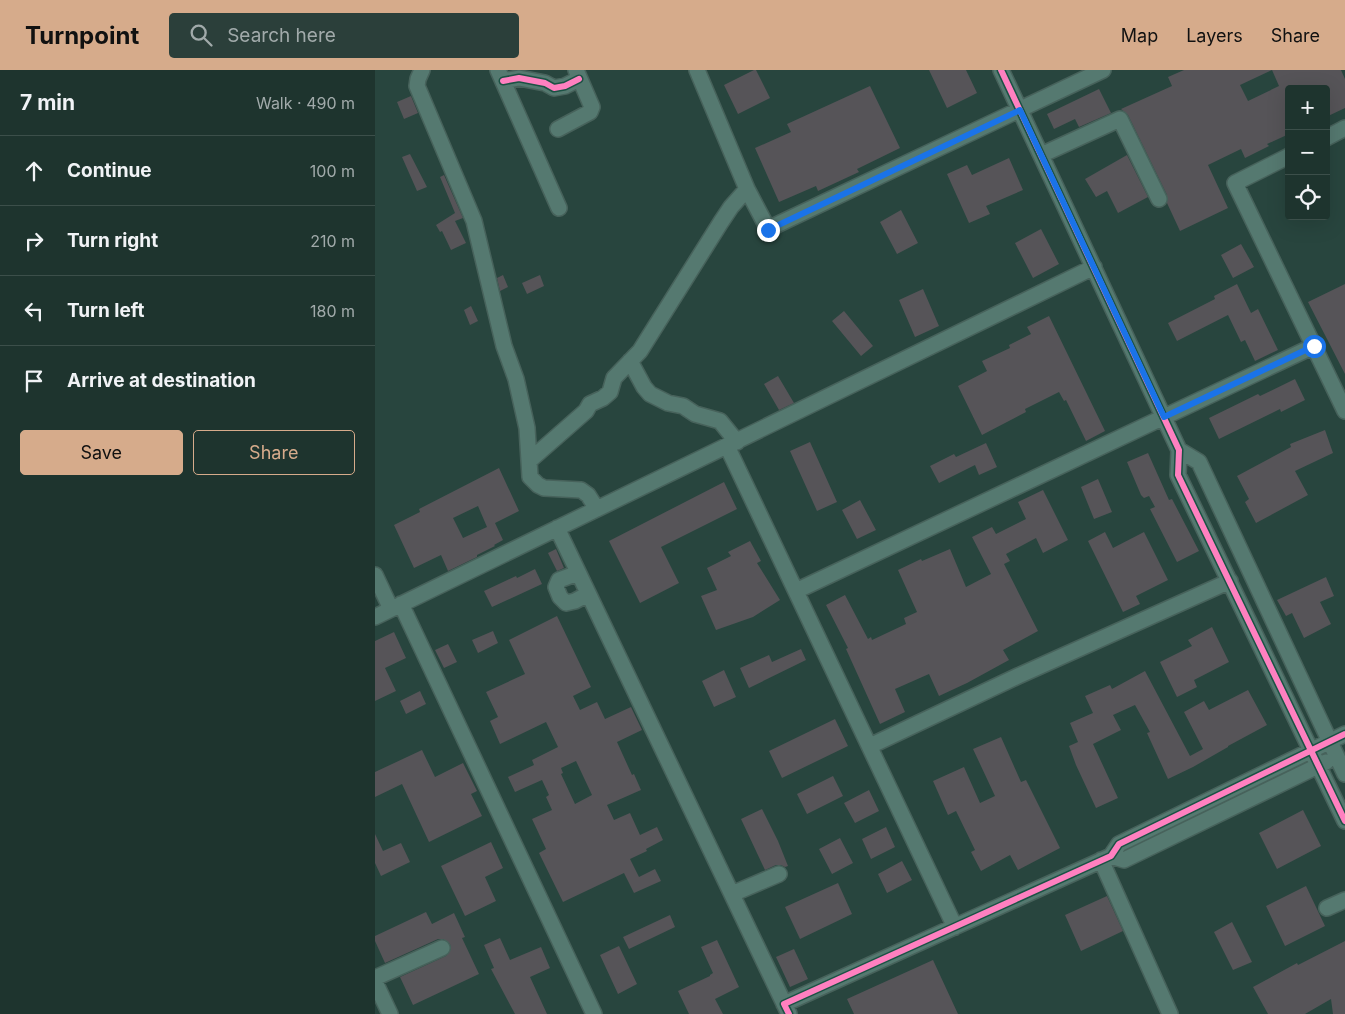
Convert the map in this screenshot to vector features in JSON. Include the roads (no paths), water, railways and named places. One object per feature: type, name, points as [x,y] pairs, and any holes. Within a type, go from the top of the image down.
[{"type":"street","points":[[422,70],[417,79],[417,86],[474,221],[504,346],[516,378],[527,428],[530,477],[544,488],[581,490],[588,495],[597,509]]},
{"type":"street","points":[[697,70],[739,198],[768,230],[1103,70]]},
{"type":"street","points":[[1001,70],[1179,450],[1179,475],[1345,821]]},
{"type":"street","points":[[500,76],[545,83],[554,88],[565,86],[577,75],[592,107],[590,112],[558,129]]},
{"type":"street","points":[[500,76],[559,208]]},
{"type":"street","points":[[1041,155],[1120,119],[1159,199]]},
{"type":"street","points":[[1330,136],[1345,128]]},
{"type":"street","points":[[1285,158],[1235,183],[1345,411]]},
{"type":"street","points":[[529,461],[586,410],[590,404],[608,395],[614,378],[640,351],[739,198]]},
{"type":"street","points":[[375,617],[1094,267]]},
{"type":"street","points":[[796,591],[1314,346]]},
{"type":"street","points":[[629,361],[650,394],[668,403],[683,406],[695,414],[720,421],[732,444],[796,591],[955,927]]},
{"type":"street","points":[[1179,450],[1199,462],[1330,742],[1341,755],[1345,774]]},
{"type":"street","points":[[557,528],[787,1009],[955,927],[1106,858],[1119,844],[1345,734]]},
{"type":"street","points":[[578,573],[559,580],[556,587],[560,597],[566,603],[575,601],[588,594]]},
{"type":"street","points":[[375,575],[396,607],[594,1014]]},
{"type":"street","points":[[870,746],[1018,676],[1230,580]]},
{"type":"street","points":[[1106,858],[1123,860],[1341,755]]},
{"type":"street","points":[[1106,858],[1171,1014]]},
{"type":"street","points":[[732,894],[779,874]]},
{"type":"street","points":[[1327,908],[1345,900]]},
{"type":"street","points":[[375,978],[442,948]]},
{"type":"street","points":[[375,982],[390,1014]]}]
